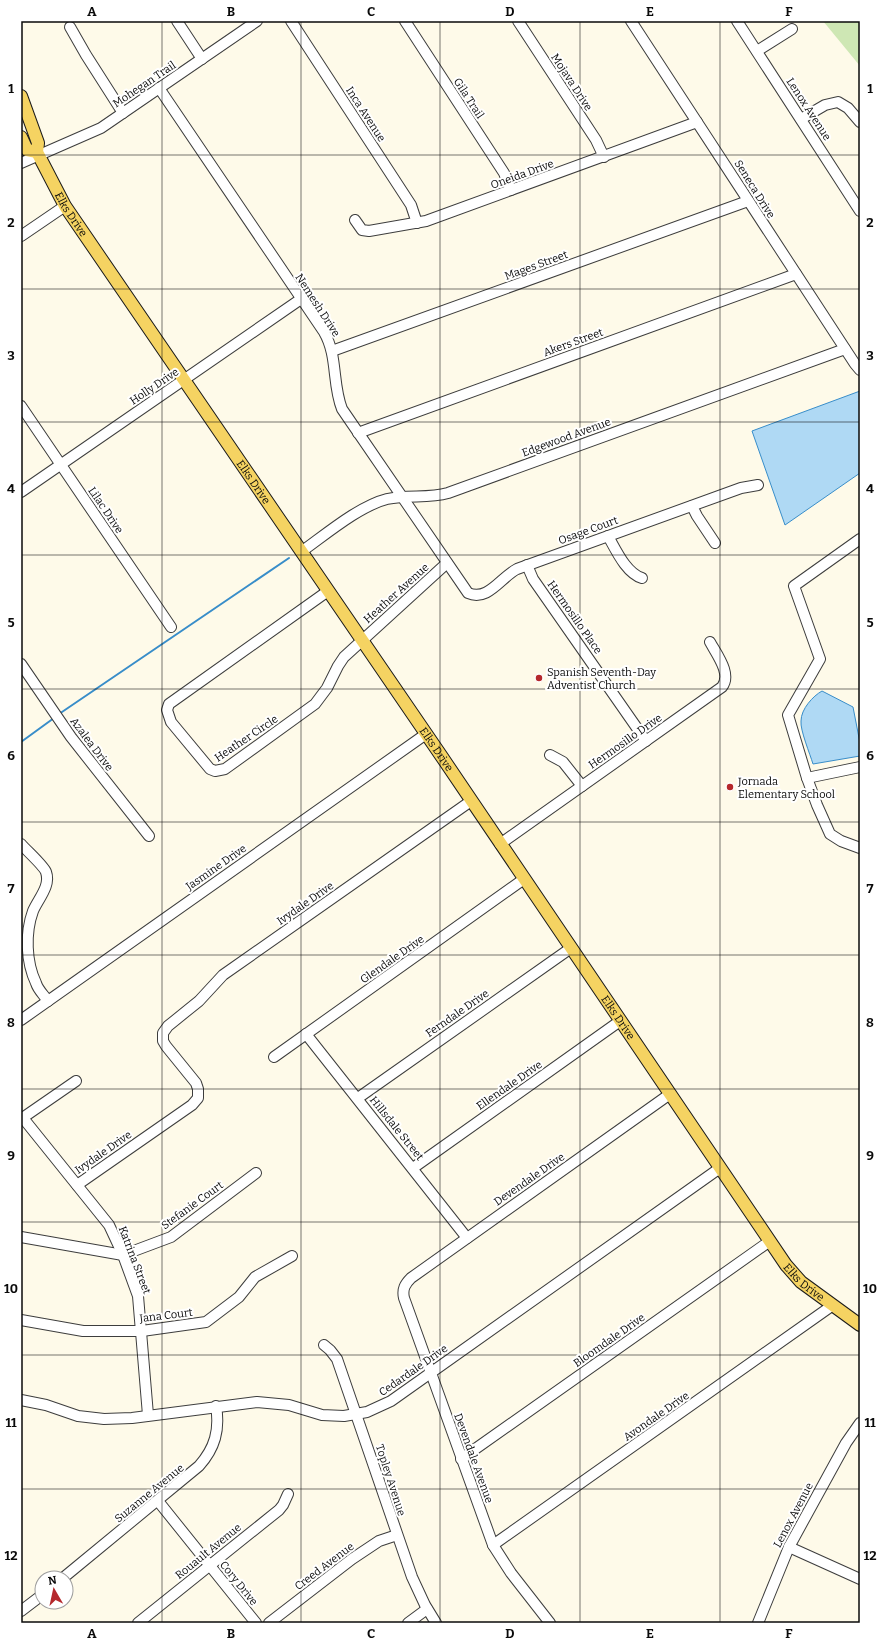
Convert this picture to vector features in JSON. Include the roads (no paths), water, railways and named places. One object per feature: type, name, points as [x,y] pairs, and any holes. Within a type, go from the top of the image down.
[{"type":"main road","name":"Elks Drive","points":[[21,96],[38,143],[38,154],[65,206],[426,734],[720,1168],[793,1274],[860,1325]]},
{"type":"main road","name":"Elks Drive","points":[[21,137],[27,150],[38,154]]},
{"type":"street","points":[[177,21],[202,59]]},
{"type":"street","name":"Mohegan Trail","points":[[21,163],[38,154],[95,131],[257,21]]},
{"type":"street","name":"Inca Avenue","points":[[291,21],[411,204],[417,223]]},
{"type":"street","name":"Gila Trail","points":[[405,21],[504,174],[512,190]]},
{"type":"street","name":"Mojava Drive","points":[[518,21],[596,140],[604,157]]},
{"type":"street","name":"Seneca Drive","points":[[632,21],[854,364],[860,370]]},
{"type":"street","name":"Lenox Avenue","points":[[737,21],[860,211]]},
{"type":"street","points":[[70,27],[123,113]]},
{"type":"street","points":[[757,51],[792,29]]},
{"type":"street","name":"Nemesh Drive","points":[[159,88],[324,332],[332,351],[336,387],[340,404],[446,564]]},
{"type":"street","points":[[800,119],[825,105],[838,102],[848,108],[860,122]]},
{"type":"street","name":"Oneida Drive","points":[[355,220],[362,230],[368,231],[417,223],[698,122]]},
{"type":"street","name":"Mages Street","points":[[332,351],[748,201]]},
{"type":"street","points":[[21,236],[65,206]]},
{"type":"street","name":"Akers Street","points":[[358,433],[796,274]]},
{"type":"street","name":"Holly Drive","points":[[21,492],[301,299]]},
{"type":"street","name":"Edgewood Avenue","points":[[301,552],[366,508],[387,499],[401,497],[429,497],[448,493],[845,349]]},
{"type":"street","name":"Lilac Drive","points":[[21,406],[171,627]]},
{"type":"street","name":"Osage Court","points":[[446,564],[465,591],[475,596],[487,593],[509,573],[527,565],[741,488],[758,485]]},
{"type":"street","points":[[692,506],[715,543]]},
{"type":"street","points":[[608,536],[631,571],[636,576],[642,578]]},
{"type":"street","points":[[860,539],[794,586],[820,659],[788,716],[807,778],[820,813],[830,834],[841,841],[860,848]]},
{"type":"street","name":"Heather Avenue","points":[[362,641],[446,564]]},
{"type":"street","name":"Hermosillo Place","points":[[527,565],[538,585],[646,741]]},
{"type":"street","name":"Heather Circle","points":[[328,591],[171,702],[168,710],[172,722],[210,769],[215,772],[222,770],[316,704],[327,688],[341,661],[362,641]]},
{"type":"street","name":"Hermosillo Drive","points":[[500,844],[719,690],[724,684],[726,678],[725,671],[710,642]]},
{"type":"street","name":"Azalea Drive","points":[[21,664],[78,746],[149,836]]},
{"type":"street","name":"Jasmine Drive","points":[[21,1020],[426,734]]},
{"type":"street","points":[[550,755],[563,762],[582,786]]},
{"type":"street","points":[[807,778],[860,767]]},
{"type":"street","name":"Ivydale Drive","points":[[76,1185],[192,1105],[203,1095],[196,1083],[166,1046],[160,1035],[168,1026],[199,1001],[220,978],[471,801]]},
{"type":"street","points":[[21,844],[46,871],[47,885],[25,927],[29,961],[36,984],[48,1001]]},
{"type":"street","name":"Glendale Drive","points":[[274,1057],[524,879]]},
{"type":"street","name":"Ferndale Drive","points":[[358,1098],[571,948]]},
{"type":"street","name":"Ellendale Drive","points":[[413,1168],[620,1021]]},
{"type":"street","name":"Hillsdale Street","points":[[306,1034],[467,1238]]},
{"type":"street","points":[[22,1119],[76,1081]]},
{"type":"street","name":"Devendale Drive","points":[[404,1286],[411,1278],[670,1094]]},
{"type":"street","name":"Katrina Street","points":[[22,1119],[109,1225],[123,1255],[138,1296],[148,1416]]},
{"type":"street","name":"Cedardale Drive","points":[[21,1400],[46,1405],[86,1417],[114,1419],[148,1416],[216,1406],[265,1402],[289,1405],[330,1416],[356,1415],[385,1405],[720,1168]]},
{"type":"street","name":"Stefanie Court","points":[[123,1255],[171,1237],[256,1173]]},
{"type":"street","points":[[21,1237],[123,1255]]},
{"type":"street","name":"Bloomdale Drive","points":[[461,1459],[770,1241]]},
{"type":"street","name":"Jana Court","points":[[21,1320],[83,1331],[142,1331],[206,1322],[239,1297],[255,1277],[292,1256]]},
{"type":"street","name":"Devendale Avenue","points":[[404,1286],[404,1298],[493,1545],[511,1574],[550,1623]]},
{"type":"street","name":"Avondale Drive","points":[[493,1545],[833,1305]]},
{"type":"street","name":"Topley Avenue","points":[[324,1345],[335,1356],[414,1583],[436,1623]]},
{"type":"street","name":"Suzanne Avenue","points":[[73,1570],[195,1471],[207,1457],[217,1434],[218,1422],[216,1406]]},
{"type":"street","name":"Lenox Avenue","points":[[758,1623],[789,1547],[846,1443],[860,1423]]},
{"type":"street","name":"Rouault Avenue","points":[[138,1623],[281,1507],[288,1494]]},
{"type":"street","name":"Cory Drive","points":[[158,1501],[256,1623]]},
{"type":"street","name":"Creed Avenue","points":[[269,1623],[352,1559],[379,1541],[397,1535]]},
{"type":"street","points":[[789,1547],[860,1579]]},
{"type":"street","points":[[21,1611],[34,1601]]},
{"type":"street","points":[[408,1623],[427,1609]]},
{"type":"water","points":[[860,391],[860,473],[785,525],[752,431]]},
{"type":"water","points":[[822,691],[853,707],[860,743],[860,756],[813,764],[802,730],[801,721],[803,712],[808,703]]},
{"type":"waterway","points":[[59,714],[289,558]]},
{"type":"waterway","points":[[21,742],[54,718]]},
{"type":"place","name":"Spanish Seventh-Day Adventist Church","points":[[539,678]]},
{"type":"place","name":"Jornada Elementary School","points":[[730,787]]}]
